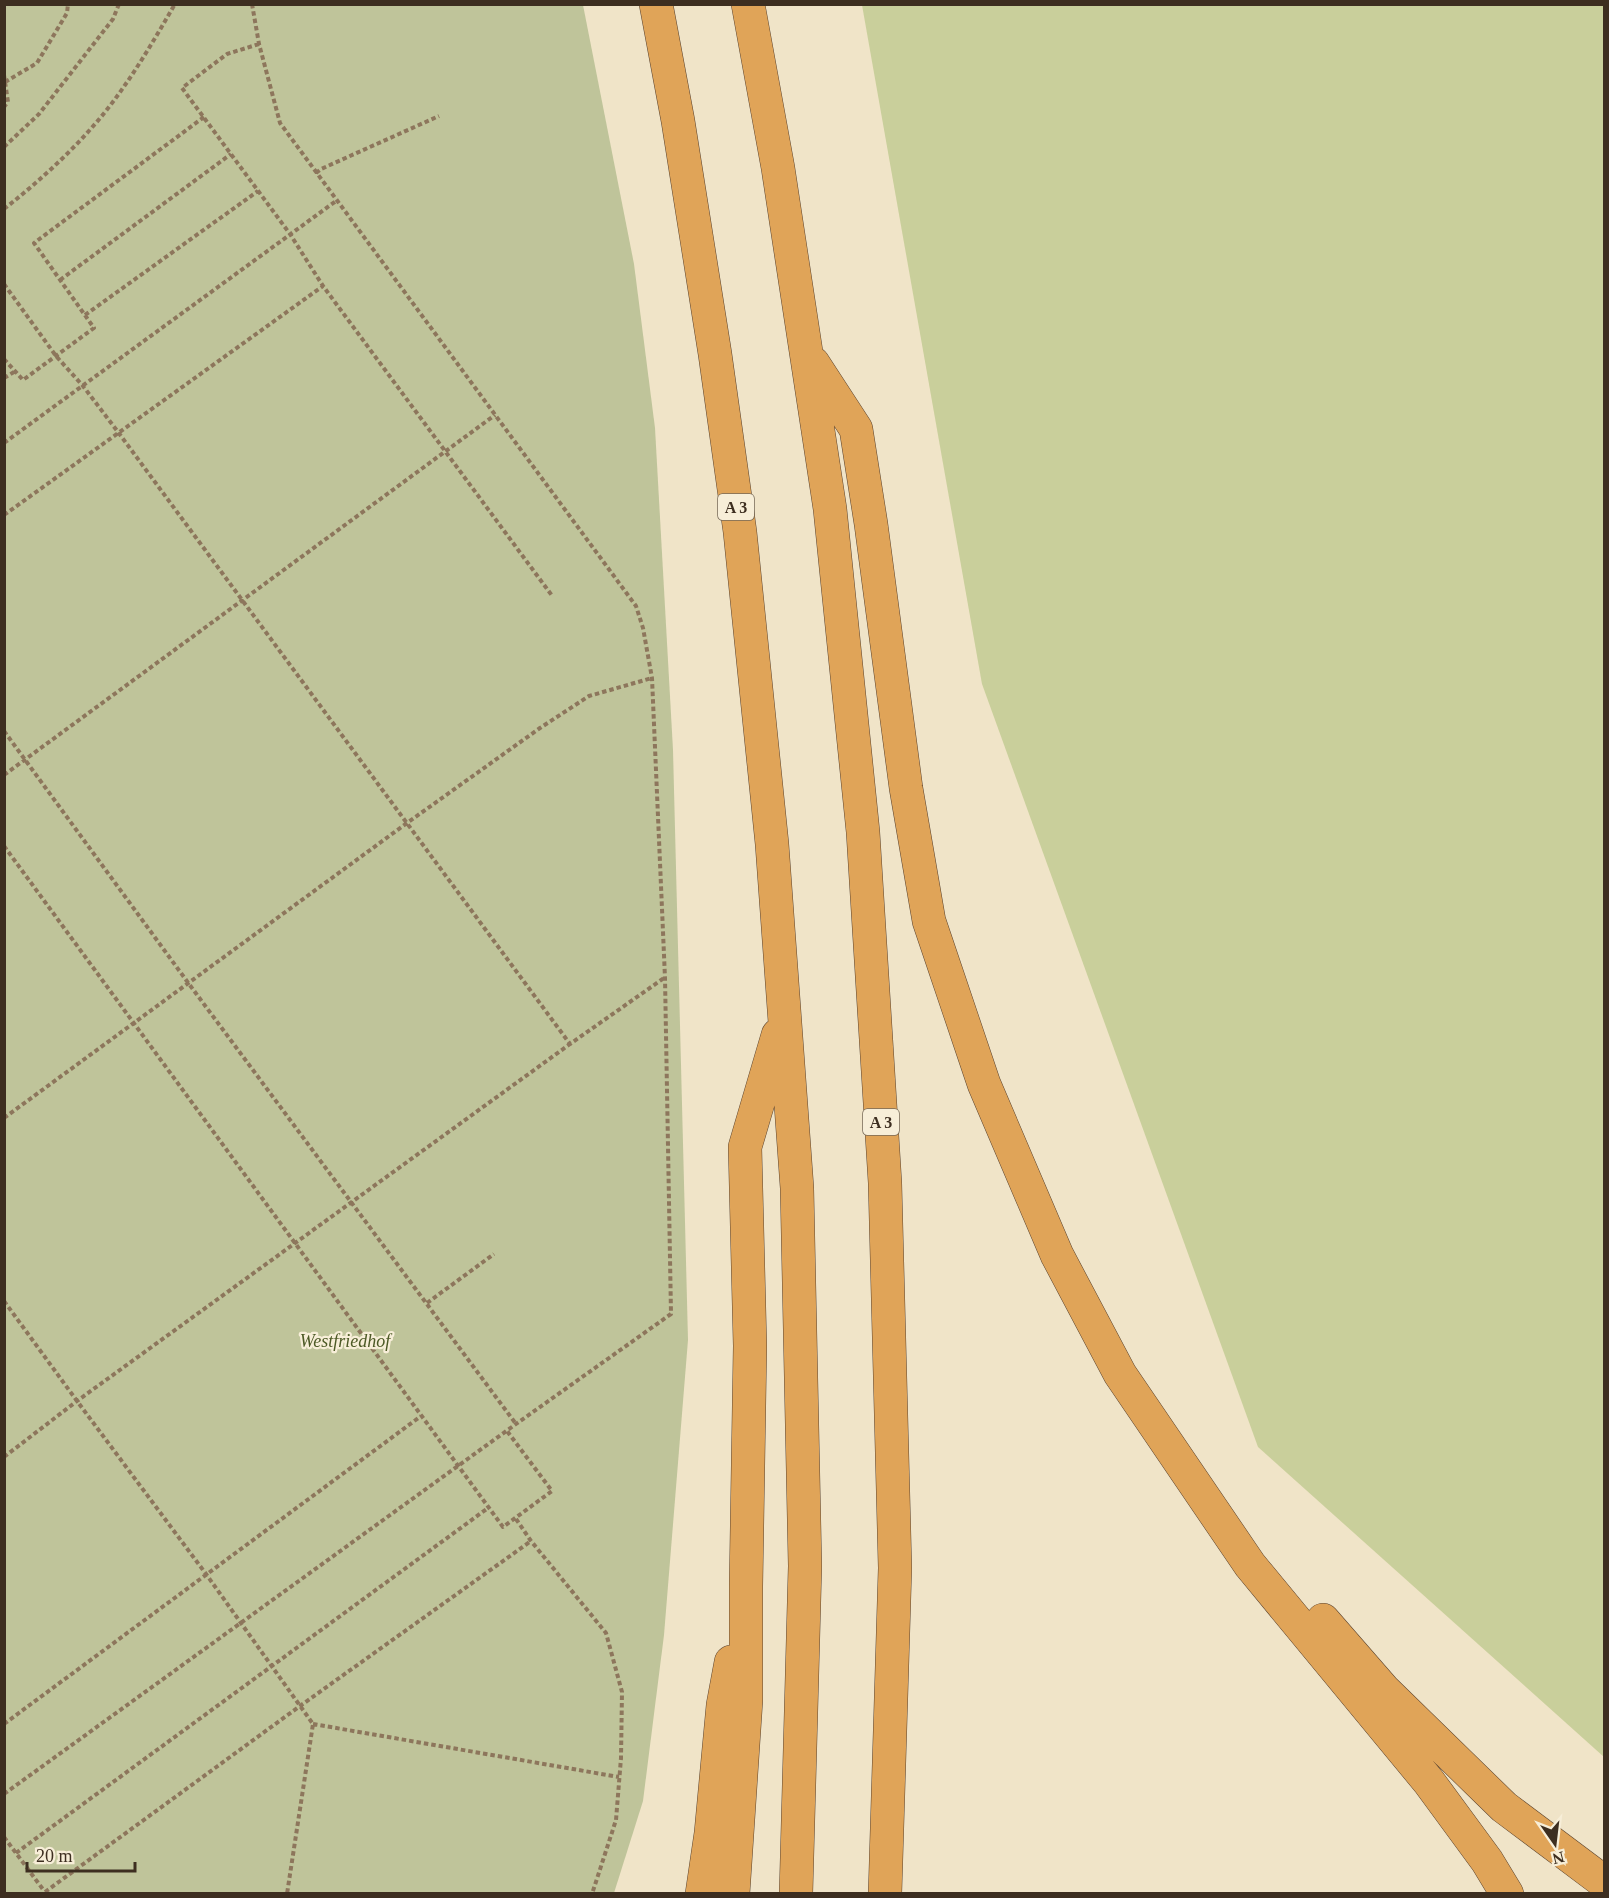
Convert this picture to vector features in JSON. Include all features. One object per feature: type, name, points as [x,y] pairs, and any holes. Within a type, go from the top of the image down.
[{"type":"highway","name":"A 3","points":[[656,4],[678,121],[715,354],[740,532],[772,844],[797,1188],[805,1566],[796,1893]]},
{"type":"highway","name":"A 3","points":[[748,4],[778,168],[830,510],[863,832],[885,1183],[895,1568],[885,1893]]},
{"type":"highway","points":[[807,354],[856,429],[906,788],[929,921],[984,1083],[1057,1255],[1120,1374],[1250,1565],[1429,1782],[1507,1893]]},
{"type":"highway","points":[[733,1893],[746,1700],[750,1346],[745,1147],[784,1013]]},
{"type":"highway","points":[[1188,1473],[1268,1558],[1393,1698],[1504,1807],[1605,1882]]},
{"type":"highway","points":[[702,1893],[711,1833],[723,1705],[746,1586]]},
{"type":"path","points":[[5,82],[37,63],[67,14],[68,4]]},
{"type":"path","points":[[4,147],[39,114],[113,19],[119,4]]},
{"type":"path","points":[[4,209],[50,171],[117,96],[175,4]]},
{"type":"path","points":[[4,1794],[671,1314],[664,978],[652,678],[643,628],[636,606],[280,123],[259,44],[252,4]]},
{"type":"path","points":[[259,44],[227,54],[182,88],[290,234],[322,286],[553,597]]},
{"type":"path","points":[[4,75],[8,102],[4,107]]},
{"type":"path","points":[[316,172],[439,116]]},
{"type":"path","points":[[4,359],[23,380],[94,328],[34,243],[204,117]]},
{"type":"path","points":[[60,280],[231,154]]},
{"type":"path","points":[[85,315],[258,191]]},
{"type":"path","points":[[4,444],[336,201]]},
{"type":"path","points":[[4,284],[56,356],[83,386],[118,432],[570,1044]]},
{"type":"path","points":[[4,515],[322,286]]},
{"type":"path","points":[[4,378],[14,372]]},
{"type":"path","points":[[4,775],[495,415]]},
{"type":"path","points":[[4,1118],[540,728],[589,696],[652,678]]},
{"type":"path","points":[[4,731],[516,1424]]},
{"type":"path","points":[[4,846],[503,1527],[552,1491],[507,1431]]},
{"type":"path","points":[[4,1457],[77,1401],[664,978]]},
{"type":"path","points":[[427,1303],[494,1254]]},
{"type":"path","points":[[4,1301],[206,1574],[313,1724],[620,1777]]},
{"type":"path","points":[[4,1724],[421,1416]]},
{"type":"path","points":[[16,1853],[488,1508]]},
{"type":"path","points":[[516,1519],[606,1634],[622,1692],[620,1777],[616,1820],[592,1893]]},
{"type":"path","points":[[4,1837],[45,1893],[300,1706],[531,1541]]},
{"type":"path","points":[[286,1893],[313,1724]]},
{"type":"green space","name":"Westfriedhof","points":[[5,4],[583,5],[634,264],[655,428],[673,750],[688,1340],[664,1635],[643,1801],[614,1893],[5,1893]]},
{"type":"green space","points":[[862,5],[1604,5],[1604,1757],[1258,1447],[982,684]]}]
